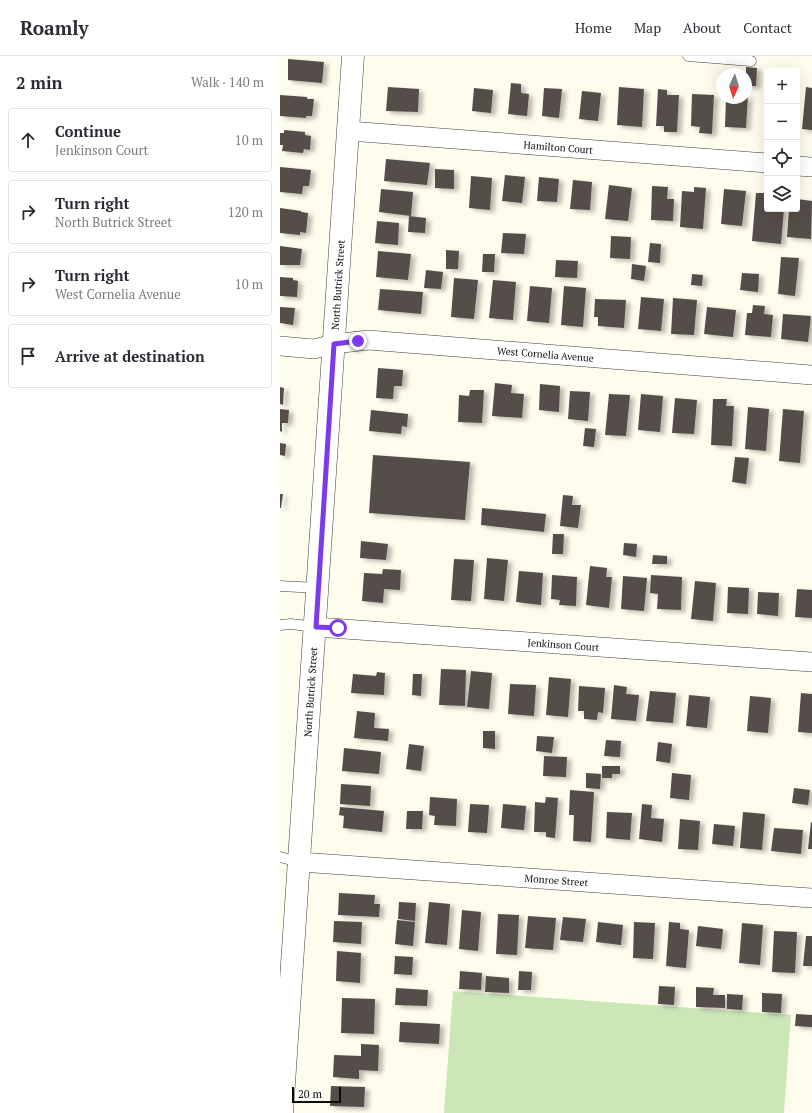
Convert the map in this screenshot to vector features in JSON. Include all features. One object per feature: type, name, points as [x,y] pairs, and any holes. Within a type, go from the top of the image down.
[{"type":"street","name":"North Butrick Street","points":[[282,1113],[290,860],[316,627],[353,56]]},
{"type":"street","name":"Hamilton Court","points":[[349,131],[764,163]]},
{"type":"street","points":[[800,166],[812,167]]},
{"type":"street","name":"West Cornelia Avenue","points":[[280,346],[314,348],[368,340],[812,375]]},
{"type":"street","name":"Jenkinson Court","points":[[316,627],[812,662]]},
{"type":"street","name":"Monroe Street","points":[[290,860],[812,898]]},
{"type":"lane","points":[[688,56],[751,61]]},
{"type":"lane","points":[[280,586],[318,588]]},
{"type":"lane","points":[[280,625],[291,624],[316,627]]},
{"type":"green space","points":[[453,991],[791,1015],[784,1113],[444,1113]]},
{"type":"building","points":[[288,59],[324,62],[322,83],[288,80]]},
{"type":"building","points":[[746,67],[757,68],[756,86],[752,86],[752,68]]},
{"type":"building","points":[[511,83],[521,84],[521,93],[529,94],[527,116],[508,114]]},
{"type":"building","points":[[388,87],[419,89],[418,112],[386,111]]},
{"type":"building","points":[[619,87],[644,89],[642,127],[617,125]]},
{"type":"building","points":[[806,87],[812,88],[812,130],[802,129]]},
{"type":"building","points":[[474,88],[493,90],[491,113],[472,111]]},
{"type":"building","points":[[544,88],[562,89],[559,118],[542,116]]},
{"type":"building","points":[[658,89],[667,90],[667,95],[679,95],[677,132],[664,132],[664,126],[656,126]]},
{"type":"building","points":[[582,91],[601,93],[598,121],[579,119]]},
{"type":"building","points":[[692,94],[714,95],[712,134],[699,133],[700,127],[691,126]]},
{"type":"building","points":[[280,95],[314,99],[312,116],[306,116],[306,118],[280,116]]},
{"type":"building","points":[[726,104],[747,104],[746,128],[725,127]]},
{"type":"building","points":[[284,130],[305,132],[305,135],[311,136],[310,150],[304,149],[303,153],[282,151],[283,145],[280,145],[280,133],[284,133]]},
{"type":"building","points":[[386,159],[430,163],[427,185],[384,181]]},
{"type":"building","points":[[280,167],[311,170],[309,186],[303,186],[302,194],[280,192]]},
{"type":"building","points":[[435,169],[454,170],[454,189],[435,188]]},
{"type":"building","points":[[505,175],[525,177],[522,203],[502,201]]},
{"type":"building","points":[[471,176],[492,178],[490,210],[469,208]]},
{"type":"building","points":[[539,177],[559,179],[557,202],[537,201]]},
{"type":"building","points":[[573,180],[592,182],[590,210],[570,209]]},
{"type":"building","points":[[609,185],[632,188],[628,221],[605,219]]},
{"type":"building","points":[[652,186],[668,187],[667,199],[674,199],[673,221],[651,220]]},
{"type":"building","points":[[694,187],[706,188],[703,229],[680,227],[682,191],[694,192]]},
{"type":"building","points":[[381,189],[413,192],[411,216],[379,212]]},
{"type":"building","points":[[724,189],[746,191],[742,226],[721,224]]},
{"type":"building","points":[[756,193],[764,193],[764,212],[784,212],[781,244],[752,241]]},
{"type":"building","points":[[800,199],[812,201],[811,239],[787,237],[789,212],[800,212]]},
{"type":"building","points":[[280,208],[308,213],[306,233],[300,232],[300,235],[280,233]]},
{"type":"building","points":[[409,216],[426,218],[425,233],[408,232]]},
{"type":"building","points":[[377,221],[399,223],[398,245],[375,243]]},
{"type":"building","points":[[503,233],[526,234],[524,254],[501,253]]},
{"type":"building","points":[[611,236],[631,237],[630,259],[610,258]]},
{"type":"building","points":[[650,243],[661,244],[660,263],[648,262]]},
{"type":"building","points":[[280,246],[302,249],[300,265],[280,265]]},
{"type":"building","points":[[446,250],[459,251],[458,269],[446,269]]},
{"type":"building","points":[[378,251],[411,254],[408,280],[376,277]]},
{"type":"building","points":[[483,254],[495,254],[494,272],[482,272]]},
{"type":"building","points":[[781,257],[799,258],[795,296],[778,294]]},
{"type":"building","points":[[556,260],[578,261],[577,278],[555,277]]},
{"type":"building","points":[[632,264],[646,266],[644,281],[631,279]]},
{"type":"building","points":[[426,270],[443,272],[441,289],[424,288]]},
{"type":"building","points":[[742,273],[759,274],[758,292],[740,290]]},
{"type":"building","points":[[692,274],[703,275],[702,286],[691,285]]},
{"type":"building","points":[[280,277],[293,278],[293,280],[298,281],[297,297],[280,296]]},
{"type":"building","points":[[454,278],[478,280],[474,319],[451,317]]},
{"type":"building","points":[[493,280],[516,282],[513,320],[489,318]]},
{"type":"building","points":[[530,286],[552,288],[549,323],[527,321]]},
{"type":"building","points":[[564,286],[586,288],[583,327],[561,325]]},
{"type":"building","points":[[380,289],[423,292],[421,314],[378,310]]},
{"type":"building","points":[[641,297],[664,299],[661,331],[638,329]]},
{"type":"building","points":[[673,298],[697,300],[694,335],[671,334]]},
{"type":"building","points":[[595,299],[626,300],[624,328],[598,326],[598,317],[594,317]]},
{"type":"building","points":[[753,305],[765,306],[764,314],[773,315],[771,337],[745,335],[747,313],[752,313]]},
{"type":"building","points":[[280,307],[295,308],[293,325],[280,323]]},
{"type":"building","points":[[707,307],[736,310],[733,337],[704,334]]},
{"type":"building","points":[[783,314],[811,316],[808,342],[781,339]]},
{"type":"building","points":[[378,368],[403,370],[402,386],[394,386],[393,399],[376,398]]},
{"type":"building","points":[[495,383],[512,385],[511,393],[524,394],[522,418],[492,416]]},
{"type":"building","points":[[540,384],[560,386],[559,412],[539,410]]},
{"type":"building","points":[[280,387],[284,388],[283,405],[280,404]]},
{"type":"building","points":[[470,390],[484,390],[482,423],[458,422],[459,395],[469,396]]},
{"type":"building","points":[[570,391],[590,392],[588,421],[568,419]]},
{"type":"building","points":[[609,394],[630,395],[626,436],[605,435]]},
{"type":"building","points":[[641,394],[663,396],[660,432],[638,430]]},
{"type":"building","points":[[675,398],[697,400],[694,434],[672,433]]},
{"type":"building","points":[[713,399],[727,399],[726,406],[734,406],[732,446],[711,445]]},
{"type":"building","points":[[748,407],[769,409],[766,451],[745,449]]},
{"type":"building","points":[[280,409],[289,410],[288,423],[282,423],[282,432],[280,431]]},
{"type":"building","points":[[783,409],[804,411],[800,463],[779,461]]},
{"type":"building","points":[[371,410],[408,414],[407,427],[402,426],[401,434],[369,431]]},
{"type":"building","points":[[585,428],[596,429],[594,447],[583,446]]},
{"type":"building","points":[[280,443],[286,444],[285,456],[280,455]]},
{"type":"building","points":[[373,455],[470,462],[465,520],[369,513]]},
{"type":"building","points":[[735,457],[749,458],[746,484],[732,482]]},
{"type":"building","points":[[280,494],[283,494],[281,508],[280,508]]},
{"type":"building","points":[[563,495],[573,496],[572,505],[581,505],[578,528],[560,526]]},
{"type":"building","points":[[482,508],[546,514],[544,532],[481,525]]},
{"type":"building","points":[[553,534],[564,534],[563,554],[552,554]]},
{"type":"building","points":[[361,541],[388,544],[386,560],[360,558]]},
{"type":"building","points":[[624,543],[637,544],[636,557],[623,555]]},
{"type":"building","points":[[653,555],[667,556],[667,564],[652,564]]},
{"type":"building","points":[[487,558],[508,560],[504,601],[484,599]]},
{"type":"building","points":[[454,559],[474,560],[471,601],[451,600]]},
{"type":"building","points":[[590,566],[607,568],[606,577],[612,577],[609,608],[586,605]]},
{"type":"building","points":[[383,569],[401,570],[400,590],[384,589],[383,603],[362,601],[364,573],[382,574]]},
{"type":"building","points":[[519,571],[543,573],[541,605],[516,602]]},
{"type":"building","points":[[552,575],[577,577],[576,606],[559,605],[560,600],[551,599]]},
{"type":"building","points":[[651,575],[682,577],[681,610],[657,609],[658,594],[650,593]]},
{"type":"building","points":[[623,576],[647,578],[644,611],[621,609]]},
{"type":"building","points":[[695,581],[716,583],[713,621],[691,619]]},
{"type":"building","points":[[728,587],[749,588],[748,614],[727,613]]},
{"type":"building","points":[[797,589],[812,590],[812,618],[795,617]]},
{"type":"building","points":[[758,592],[779,593],[778,616],[757,614]]},
{"type":"building","points":[[441,669],[466,670],[465,706],[439,705]]},
{"type":"building","points":[[471,671],[492,673],[489,709],[467,707]]},
{"type":"building","points":[[377,672],[385,673],[384,695],[351,693],[353,674],[376,676]]},
{"type":"building","points":[[413,674],[422,674],[421,696],[412,695]]},
{"type":"building","points":[[549,677],[571,679],[568,717],[546,715]]},
{"type":"building","points":[[510,684],[536,685],[534,716],[508,714]]},
{"type":"building","points":[[614,685],[627,687],[626,694],[639,695],[636,721],[611,719]]},
{"type":"building","points":[[579,686],[605,688],[603,713],[598,712],[597,720],[584,719],[584,711],[578,711]]},
{"type":"building","points":[[650,691],[676,693],[673,723],[646,721]]},
{"type":"building","points":[[801,693],[812,694],[812,733],[798,732]]},
{"type":"building","points":[[689,695],[710,697],[707,728],[686,726]]},
{"type":"building","points":[[750,696],[771,698],[768,733],[747,731]]},
{"type":"building","points":[[357,711],[375,713],[374,728],[389,729],[388,741],[354,738]]},
{"type":"building","points":[[483,731],[495,731],[495,749],[483,748]]},
{"type":"building","points":[[537,736],[554,737],[552,753],[536,751]]},
{"type":"building","points":[[606,740],[621,741],[620,757],[604,756]]},
{"type":"building","points":[[658,742],[672,744],[670,763],[656,761]]},
{"type":"building","points":[[409,744],[424,746],[421,771],[406,769]]},
{"type":"building","points":[[344,748],[381,752],[379,774],[342,771]]},
{"type":"building","points":[[544,756],[567,757],[566,777],[543,776]]},
{"type":"building","points":[[602,766],[620,766],[620,774],[612,774],[612,778],[602,778]]},
{"type":"building","points":[[586,773],[601,774],[600,789],[586,788]]},
{"type":"building","points":[[672,773],[691,775],[689,800],[670,798]]},
{"type":"building","points":[[341,784],[371,786],[370,806],[340,804]]},
{"type":"building","points":[[794,788],[810,790],[808,805],[792,803]]},
{"type":"building","points":[[570,790],[594,792],[591,842],[573,841],[574,815],[569,815]]},
{"type":"building","points":[[430,797],[457,799],[456,826],[434,825],[435,816],[429,815]]},
{"type":"building","points":[[546,797],[558,798],[555,838],[546,837],[546,832],[534,832],[535,802],[545,803]]},
{"type":"building","points":[[470,804],[489,805],[487,833],[468,832]]},
{"type":"building","points":[[503,804],[526,806],[524,830],[501,828]]},
{"type":"building","points":[[642,804],[652,805],[651,818],[664,819],[662,842],[639,839]]},
{"type":"building","points":[[340,807],[384,811],[382,832],[343,828],[344,816],[339,815]]},
{"type":"building","points":[[407,811],[423,811],[422,829],[406,829]]},
{"type":"building","points":[[607,812],[632,813],[630,840],[606,838]]},
{"type":"building","points":[[743,812],[765,814],[762,850],[740,848]]},
{"type":"building","points":[[680,819],[700,821],[698,850],[678,849]]},
{"type":"building","points":[[811,822],[812,849],[808,849]]},
{"type":"building","points":[[714,824],[735,826],[733,846],[712,844]]},
{"type":"building","points":[[774,828],[803,830],[801,854],[771,851]]},
{"type":"building","points":[[339,893],[375,895],[374,904],[380,904],[379,917],[338,915]]},
{"type":"building","points":[[399,902],[416,903],[415,921],[398,919]]},
{"type":"building","points":[[429,902],[450,904],[447,945],[425,943]]},
{"type":"building","points":[[462,910],[481,912],[478,951],[459,949]]},
{"type":"building","points":[[498,914],[519,915],[517,955],[496,954]]},
{"type":"building","points":[[528,916],[556,918],[553,950],[525,948]]},
{"type":"building","points":[[563,917],[586,919],[583,942],[560,940]]},
{"type":"building","points":[[397,920],[415,922],[413,946],[395,944]]},
{"type":"building","points":[[334,921],[362,922],[361,944],[333,942]]},
{"type":"building","points":[[598,922],[623,925],[621,945],[596,942]]},
{"type":"building","points":[[634,922],[655,923],[653,959],[633,958]]},
{"type":"building","points":[[669,922],[680,923],[680,929],[689,930],[686,968],[666,966]]},
{"type":"building","points":[[742,923],[763,925],[760,965],[739,963]]},
{"type":"building","points":[[698,926],[723,929],[721,949],[696,946]]},
{"type":"building","points":[[774,931],[797,932],[795,973],[772,972]]},
{"type":"building","points":[[806,936],[812,936],[812,966],[803,966]]},
{"type":"building","points":[[337,951],[361,953],[360,983],[336,981]]},
{"type":"building","points":[[395,956],[413,957],[412,975],[394,974]]},
{"type":"building","points":[[460,971],[482,973],[481,990],[459,989]]},
{"type":"building","points":[[519,971],[532,972],[531,990],[518,990]]},
{"type":"building","points":[[486,976],[509,978],[509,993],[485,992]]},
{"type":"building","points":[[659,986],[675,987],[674,1005],[658,1004]]},
{"type":"building","points":[[696,987],[714,988],[713,995],[725,995],[725,1008],[696,1007]]},
{"type":"building","points":[[396,988],[428,990],[427,1006],[395,1005]]},
{"type":"building","points":[[762,993],[782,994],[781,1013],[762,1012]]},
{"type":"building","points":[[727,994],[743,995],[742,1010],[727,1009]]},
{"type":"building","points":[[342,998],[375,999],[374,1034],[341,1033]]},
{"type":"building","points":[[796,1014],[812,1015],[812,1027],[795,1026]]},
{"type":"building","points":[[400,1022],[440,1024],[439,1044],[399,1042]]},
{"type":"building","points":[[361,1044],[379,1045],[378,1071],[359,1070],[359,1079],[333,1077],[334,1055],[361,1056]]},
{"type":"building","points":[[331,1086],[365,1087],[364,1107],[330,1106]]},
{"type":"route","points":[[338,628],[316,627],[334,344],[358,341]]}]
